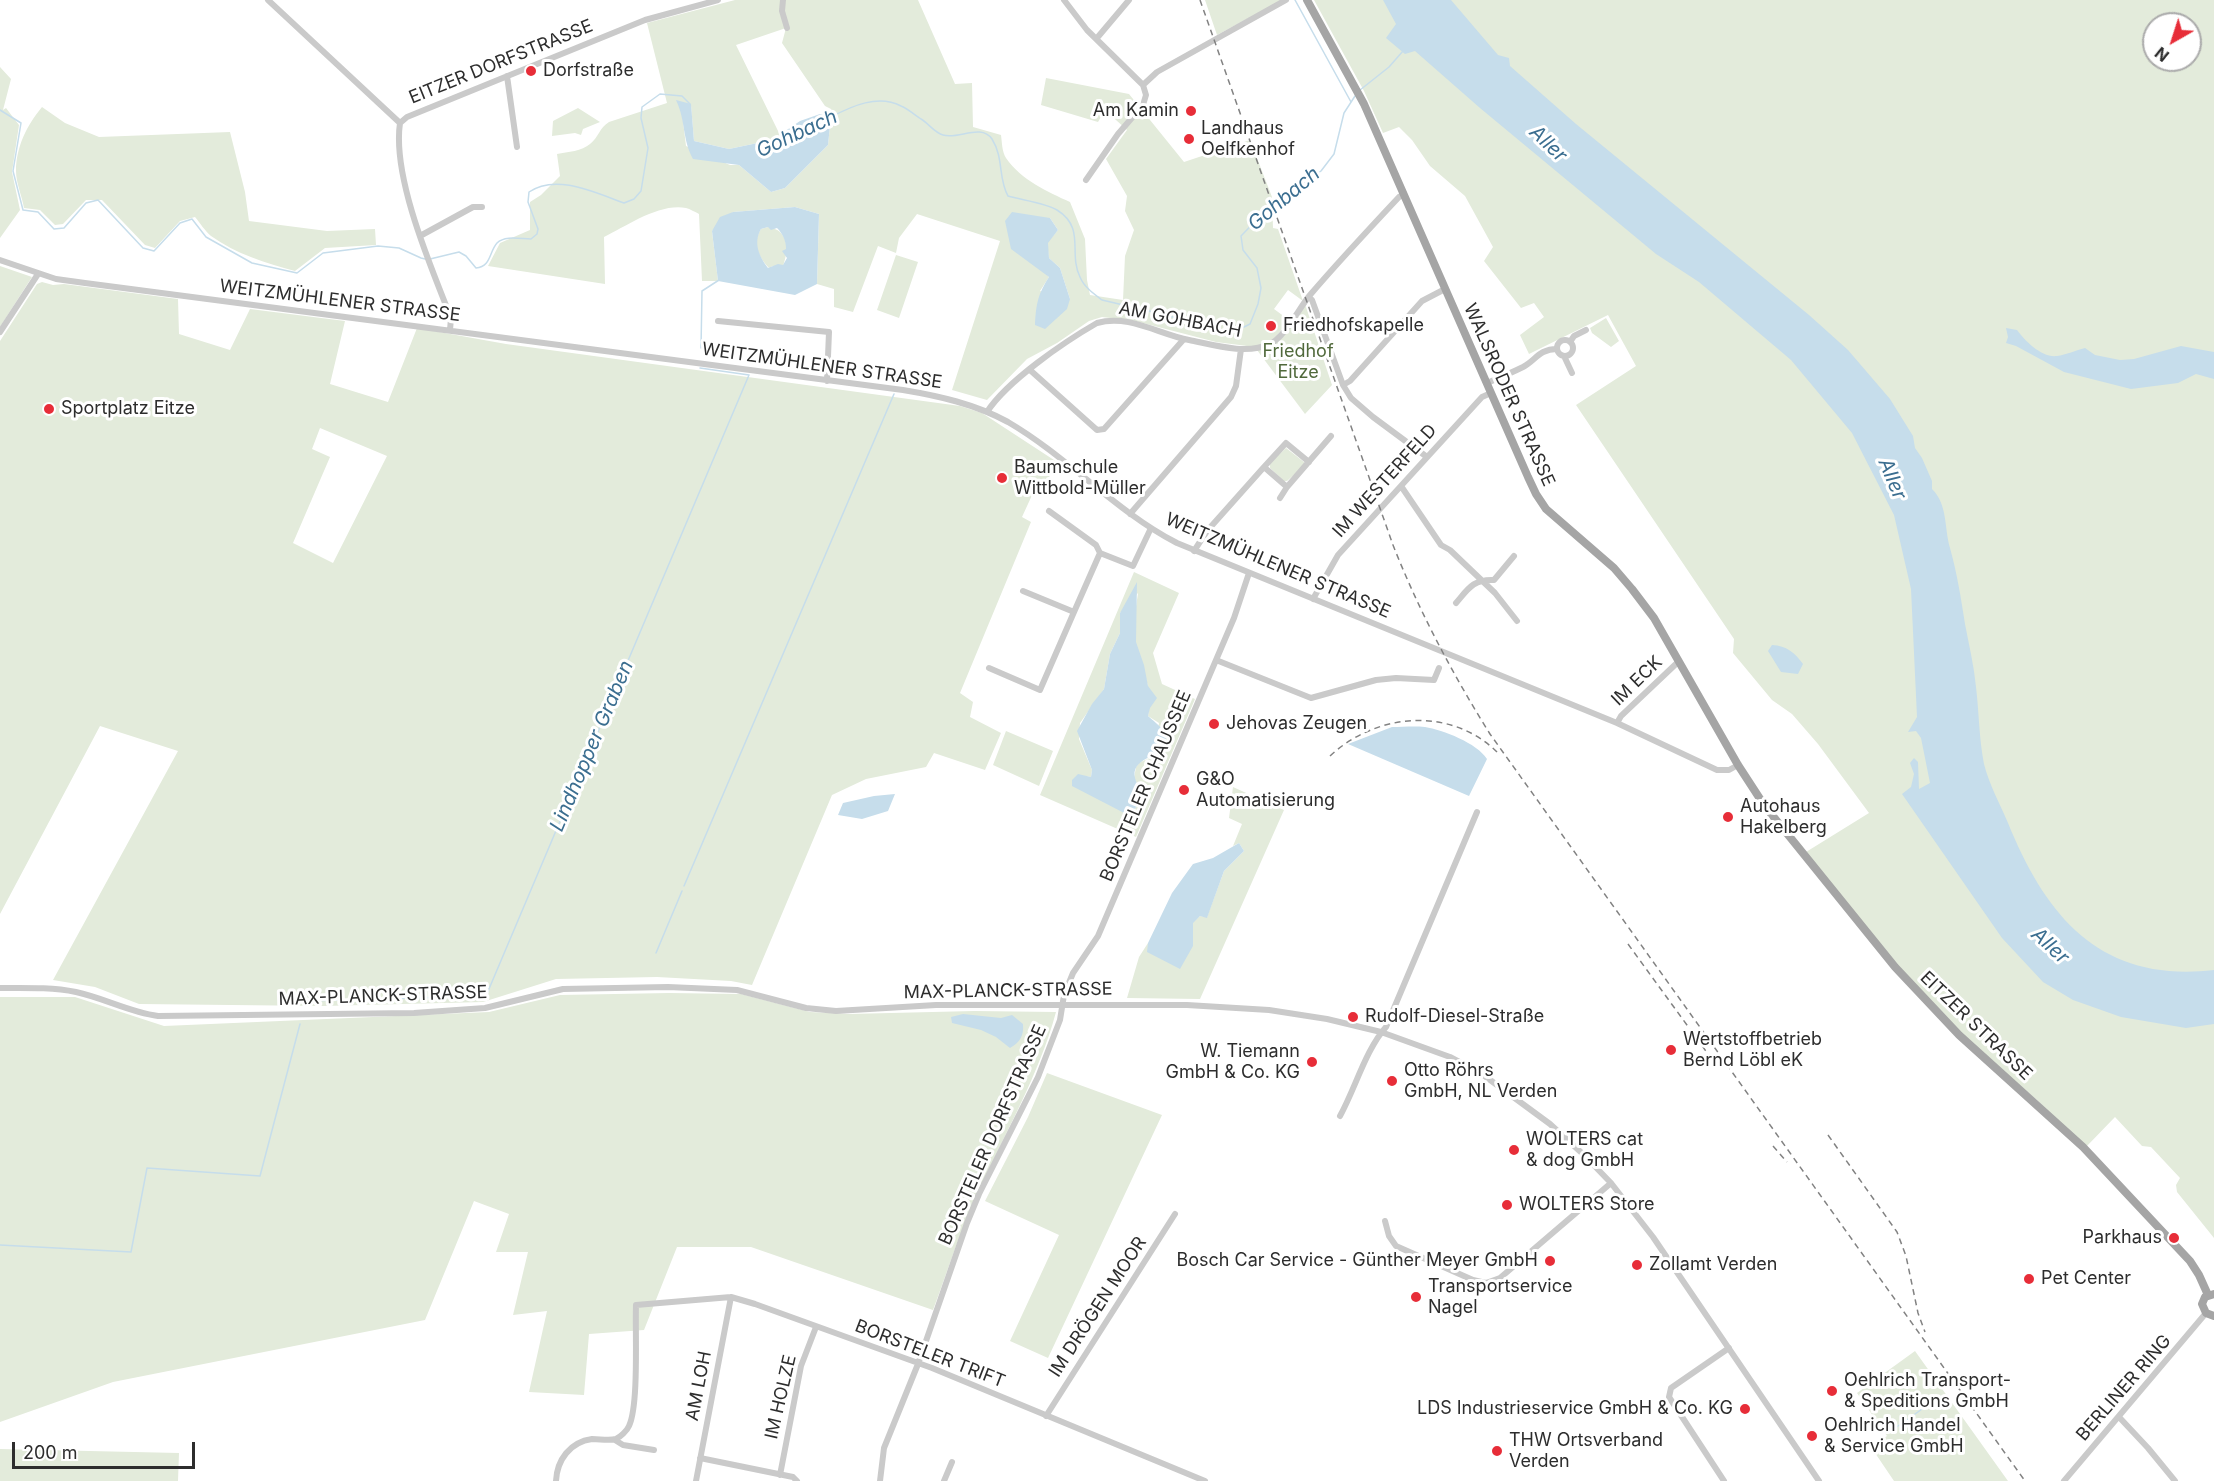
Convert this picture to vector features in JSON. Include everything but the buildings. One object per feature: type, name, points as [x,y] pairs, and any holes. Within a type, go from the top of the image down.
[{"type":"main road","name":"WALSRODER STRASSE","points":[[1308,0],[1364,104],[1536,494],[1560,523],[1614,568],[1654,618],[1738,765]]},
{"type":"main road","name":"EITZER STRASSE","points":[[1738,765],[1769,812],[1895,967],[1959,1035],[2083,1147],[2120,1185],[2190,1261],[2211,1295]]},
{"type":"main road","points":[[2210,1314],[2202,1304],[2211,1295]]},
{"type":"street","points":[[268,0],[400,123]]},
{"type":"street","name":"EITZER DORFSTRASSE","points":[[450,330],[451,318],[420,236],[403,170],[398,136],[400,123],[407,117],[645,20],[718,0]]},
{"type":"street","points":[[783,0],[782,11],[787,28]]},
{"type":"street","points":[[1064,0],[1087,30],[1143,85],[1146,95],[1139,111],[1118,134],[1086,180]]},
{"type":"street","points":[[1097,38],[1129,0]]},
{"type":"street","points":[[1143,85],[1157,72],[1286,0]]},
{"type":"street","points":[[507,76],[517,147]]},
{"type":"street","name":"AM GOHBACH","points":[[987,412],[992,404],[1058,347],[1103,321],[1135,323],[1184,339],[1241,349],[1265,346],[1276,340],[1309,297],[1392,204],[1404,195]]},
{"type":"street","points":[[420,236],[472,207],[482,207]]},
{"type":"street","name":"WEITZMÜHLENER STRASSE","points":[[0,260],[38,274],[85,283],[927,394],[961,402],[987,412],[1028,435],[1130,514],[1194,551],[1617,723],[1717,770],[1729,770],[1738,765]]},
{"type":"street","points":[[0,332],[38,274]]},
{"type":"street","points":[[1343,385],[1350,381],[1422,301],[1445,289]]},
{"type":"street","points":[[1309,297],[1343,385],[1360,407],[1427,457]]},
{"type":"street","points":[[718,321],[828,332],[827,381]]},
{"type":"street","points":[[1564,356],[1572,351],[1570,342],[1574,336],[1586,330]]},
{"type":"street","points":[[1030,370],[1096,430],[1104,429],[1184,339]]},
{"type":"street","points":[[1570,342],[1565,340],[1560,342],[1557,349],[1559,354],[1564,356],[1572,373]]},
{"type":"street","points":[[1130,514],[1231,397],[1236,386],[1241,349]]},
{"type":"street","points":[[1487,383],[1526,366],[1536,355],[1557,349]]},
{"type":"street","name":"IM WESTERFELD","points":[[1312,599],[1338,555],[1482,397],[1491,393]]},
{"type":"street","points":[[1280,498],[1331,436]]},
{"type":"street","points":[[1194,551],[1207,531],[1286,443],[1309,462]]},
{"type":"street","points":[[1264,467],[1287,487]]},
{"type":"street","points":[[1401,486],[1442,545],[1482,580],[1518,621]]},
{"type":"street","points":[[1049,511],[1096,545],[1100,553],[1133,566],[1151,528]]},
{"type":"street","points":[[989,668],[1040,690],[1100,553]]},
{"type":"street","points":[[1456,603],[1472,585],[1482,580],[1494,580],[1514,556]]},
{"type":"street","name":"BORSTELER CHAUSSEE","points":[[1064,1005],[1064,995],[1073,973],[1098,936],[1234,618],[1249,573]]},
{"type":"street","points":[[1023,591],[1074,612]]},
{"type":"street","points":[[1216,660],[1311,698],[1376,680],[1434,680],[1439,668]]},
{"type":"street","name":"IM ECK","points":[[1617,723],[1621,716],[1678,662]]},
{"type":"street","points":[[1340,1116],[1351,1097],[1376,1038],[1386,1027],[1478,812]]},
{"type":"street","name":"MAX-PLANCK-STRASSE","points":[[0,988],[57,988],[79,993],[136,1013],[158,1016],[414,1013],[485,1008],[563,989],[668,987],[737,990],[806,1008],[836,1011],[936,1005],[1187,1005],[1269,1010],[1327,1019],[1381,1032],[1450,1056],[1482,1074],[1550,1124],[1611,1183],[1653,1237],[1819,1481]]},
{"type":"street","name":"BORSTELER DORFSTRASSE","points":[[879,1481],[884,1448],[918,1364],[967,1223],[979,1194],[1038,1077],[1064,1005]]},
{"type":"street","points":[[1385,1221],[1389,1236],[1396,1246],[1473,1280],[1486,1283],[1500,1278],[1611,1183]]},
{"type":"street","name":"IM DRÖGEN MOOR","points":[[1046,1416],[1175,1214]]},
{"type":"street","name":"BORSTELER TRIFT","points":[[615,1440],[629,1426],[633,1402],[636,1305],[731,1297],[918,1364],[1205,1481]]},
{"type":"street","name":"AM LOH","points":[[696,1481],[731,1297]]},
{"type":"street","name":"BERLINER RING","points":[[2064,1481],[2210,1314]]},
{"type":"street","name":"IM HOLZE","points":[[780,1475],[801,1366],[816,1328]]},
{"type":"street","points":[[1724,1481],[1669,1397],[1671,1389],[1729,1348]]},
{"type":"street","points":[[2119,1418],[2175,1481]]},
{"type":"street","points":[[556,1481],[560,1463],[566,1453],[577,1444],[591,1439],[615,1440],[622,1445],[654,1450]]},
{"type":"street","points":[[700,1458],[793,1477],[797,1481]]},
{"type":"street","points":[[944,1481],[952,1462]]},
{"type":"green space","points":[[735,0],[918,0],[955,84],[972,83],[973,127],[1001,135],[1005,156],[1019,173],[1070,202],[1085,239],[1090,295],[1123,300],[1125,256],[1134,230],[1125,211],[1127,196],[1106,159],[1127,130],[1105,110],[1098,122],[1041,105],[1046,78],[1129,94],[1184,162],[1250,140],[1272,197],[1273,228],[1278,229],[1303,301],[1288,290],[1274,309],[1289,320],[1275,338],[1255,347],[1216,342],[1135,321],[1102,317],[1089,321],[1057,343],[1027,359],[987,400],[952,390],[1000,241],[917,214],[899,238],[896,253],[878,246],[853,312],[834,307],[834,289],[817,284],[819,214],[795,207],[733,212],[712,231],[718,281],[702,281],[699,214],[686,208],[676,207],[654,212],[604,237],[605,284],[488,266],[500,243],[530,230],[530,202],[541,195],[560,176],[557,154],[587,146],[609,122],[667,103],[647,23]],"holes":[[[786,28],[782,43],[825,106],[831,109],[833,116],[831,116],[828,145],[785,188],[771,192],[739,165],[730,165],[686,146],[682,113],[691,105],[694,141],[729,149],[772,140],[780,135],[736,45]],[[1050,218],[1058,230],[1047,243],[1049,258],[1060,268],[1070,299],[1040,291],[1049,277],[1041,269]]]},
{"type":"green space","points":[[1205,0],[1282,0],[1217,35]]},
{"type":"green space","points":[[1314,0],[2214,0],[2214,1238],[2177,1192],[2176,1185],[2180,1178],[2151,1147],[2142,1146],[2115,1117],[2086,1147],[2038,1101],[1960,1033],[1897,964],[1806,852],[1869,813],[1818,744],[1792,714],[1772,700],[1733,653],[1734,639],[1576,405],[1636,366],[1608,315],[1529,354],[1520,335],[1544,317],[1534,303],[1521,308],[1484,261],[1493,247],[1465,196],[1430,166],[1412,140],[1399,127],[1383,133],[1364,91]]},
{"type":"green space","points":[[0,67],[11,79],[3,110],[6,108],[19,125],[12,172],[20,210],[0,238]]},
{"type":"green space","points":[[42,107],[65,123],[99,137],[230,132],[245,192],[249,221],[327,231],[375,229],[376,245],[325,248],[295,271],[231,248],[211,236],[195,217],[180,221],[155,248],[145,245],[102,200],[86,200],[63,224],[55,225],[40,210],[24,208],[16,176],[20,145],[27,129]]},
{"type":"green space","points":[[578,108],[600,122],[583,129],[581,135],[575,133],[552,136],[553,121]]},
{"type":"green space","points":[[768,227],[784,236],[786,254],[783,266],[769,268],[759,254],[758,234],[761,229]]},
{"type":"green space","points":[[896,255],[918,262],[899,318],[877,310]]},
{"type":"green space","points":[[0,266],[32,277],[0,327]]},
{"type":"green space","points":[[42,282],[53,285],[64,284],[178,299],[179,334],[230,350],[250,309],[345,321],[330,384],[388,402],[417,328],[506,344],[960,406],[982,413],[1057,462],[1046,483],[1039,480],[1022,517],[1031,522],[960,693],[973,702],[970,717],[1001,733],[985,770],[934,753],[926,767],[866,779],[832,795],[752,985],[731,981],[657,977],[556,979],[483,1002],[323,1006],[139,1004],[95,987],[53,980],[178,751],[100,726],[0,914],[0,341],[37,284]],"holes":[[[320,428],[387,456],[333,563],[293,543],[330,457],[312,449]]]},
{"type":"green space","name":"Friedhof Eitze","points":[[1305,304],[1332,385],[1305,414],[1257,350],[1269,346]]},
{"type":"green space","points":[[1606,318],[1619,341],[1611,347],[1592,333],[1590,328]]},
{"type":"green space","points":[[1286,448],[1304,462],[1304,466],[1284,481],[1270,468],[1270,463]]},
{"type":"green space","points":[[1134,572],[1179,593],[1153,653],[1162,684],[1195,699],[1136,837],[1040,795]],"holes":[[[1138,593],[1134,635],[1148,687],[1148,716],[1159,723],[1153,756],[1139,763],[1134,778],[1139,787],[1151,793],[1128,815],[1078,775],[1091,777],[1092,770],[1079,739],[1080,723],[1104,689],[1110,654],[1120,633],[1120,613]]]},
{"type":"green space","points":[[1006,731],[1053,751],[1039,786],[993,765]]},
{"type":"green space","points":[[1233,787],[1284,810],[1200,999],[1127,998],[1139,957],[1148,943],[1148,952],[1193,946],[1192,923],[1200,916],[1207,917],[1224,871],[1244,851],[1239,843],[1233,846],[1242,824],[1229,818]]},
{"type":"green space","points":[[741,994],[810,1012],[849,1014],[1056,1012],[1041,1058],[966,1219],[933,1310],[751,1247],[677,1247],[644,1330],[589,1334],[584,1395],[529,1392],[547,1311],[513,1315],[528,1252],[496,1252],[509,1214],[474,1201],[425,1320],[113,1382],[0,1422],[0,997],[75,997],[164,1026],[489,1012],[560,995]]},
{"type":"green space","points":[[1047,1073],[1162,1115],[1048,1358],[1010,1341],[1059,1235],[985,1201],[1028,1117]]},
{"type":"green space","points":[[1915,1351],[2008,1481],[1894,1481],[1871,1447],[1887,1436],[1857,1393]]},
{"type":"green space","points":[[0,1449],[179,1453],[178,1481],[0,1481]]},
{"type":"water","name":"Aller","points":[[1383,0],[1451,0],[1498,55],[1509,58],[1510,66],[1576,124],[1809,315],[1848,350],[1890,399],[1913,436],[1915,448],[1932,481],[1932,489],[1941,502],[1974,671],[1984,764],[2023,857],[2041,888],[2061,915],[2084,937],[2110,955],[2140,966],[2175,971],[2214,970],[2214,1024],[2186,1028],[2121,1017],[2073,1000],[2043,982],[2002,938],[1902,794],[1911,787],[1914,774],[1910,763],[1914,758],[1918,762],[1919,789],[1930,783],[1921,738],[1916,731],[1908,732],[1917,717],[1911,589],[1894,515],[1852,433],[1791,360],[1699,282],[1656,254],[1415,51],[1405,54],[1386,38],[1396,24]]},
{"type":"water","points":[[676,100],[691,104],[694,141],[729,149],[772,140],[800,121],[820,114],[831,116],[828,145],[785,188],[771,192],[739,165],[693,159]]},
{"type":"water","points":[[795,207],[819,214],[817,284],[795,295],[718,281],[712,231],[720,217],[733,212]],"holes":[[[768,227],[771,230],[777,228],[785,240],[786,249],[782,251],[787,258],[783,265],[778,264],[768,268],[760,254],[757,239],[761,229]]]},
{"type":"water","points":[[1012,212],[1050,218],[1058,230],[1048,243],[1049,258],[1060,268],[1070,299],[1067,309],[1045,329],[1035,325],[1035,318],[1040,294],[1049,277],[1011,249],[1005,221]]},
{"type":"water","points":[[2006,328],[2017,330],[2034,348],[2051,356],[2085,348],[2095,355],[2120,360],[2134,359],[2181,346],[2214,352],[2214,379],[2196,374],[2178,383],[2131,389],[2064,372],[2006,343],[2008,337]]},
{"type":"water","points":[[1137,582],[1136,642],[1148,686],[1157,698],[1148,716],[1162,729],[1166,737],[1166,748],[1141,762],[1137,767],[1135,779],[1139,787],[1146,787],[1151,793],[1128,815],[1072,786],[1072,780],[1078,774],[1091,777],[1092,770],[1077,731],[1092,704],[1104,689],[1110,654],[1120,633],[1120,613]]},
{"type":"water","points":[[1772,645],[1786,648],[1796,656],[1803,664],[1798,674],[1781,672],[1768,651]]},
{"type":"water","points":[[1392,727],[1425,727],[1441,731],[1459,738],[1482,753],[1487,759],[1469,796],[1348,744]]},
{"type":"water","points":[[895,794],[888,811],[862,819],[838,815],[843,803]]},
{"type":"water","points":[[1239,843],[1244,851],[1224,871],[1207,918],[1200,916],[1193,923],[1193,946],[1180,969],[1147,952],[1148,943],[1172,893],[1193,864],[1213,858]]},
{"type":"water","points":[[963,1014],[1001,1018],[1012,1015],[1023,1024],[1023,1032],[1019,1041],[1010,1048],[996,1037],[981,1030],[952,1023],[951,1017]]},
{"type":"waterway","points":[[1295,0],[1351,102]]},
{"type":"waterway","name":"Gohbach","points":[[1360,90],[1389,67],[1403,51]]},
{"type":"waterway","name":"Gohbach","points":[[430,259],[459,252],[466,256],[476,268],[487,262],[494,247],[500,241],[509,238],[531,239],[537,234],[538,229],[528,202],[529,192],[540,187],[564,184],[589,190],[624,203],[634,199],[641,191],[648,148],[641,118],[642,107],[660,94],[682,96],[690,104]]},
{"type":"waterway","name":"Gohbach","points":[[831,117],[865,103],[883,101],[906,109],[943,135],[976,132],[987,134],[996,146],[1003,183],[1008,196],[1052,208],[1066,217],[1074,233],[1077,268],[1082,281],[1093,293],[1102,300],[1166,315],[1226,333],[1250,324],[1258,304],[1261,288],[1257,268],[1243,250],[1241,236],[1269,207],[1321,171],[1334,154],[1344,113],[1355,96]]},
{"type":"waterway","name":"Gohbach","points":[[0,110],[21,123],[13,171],[23,210],[38,212],[54,229],[64,228],[86,203],[98,200],[143,248],[154,251],[180,223],[192,219],[206,237],[252,263],[297,273],[323,253],[378,246],[399,248],[425,259]]},
{"type":"waterway","name":"Lindhopper Graben","points":[[701,348],[702,291],[719,280]]},
{"type":"waterway","name":"Lindhopper Graben","points":[[305,1001],[486,996],[749,375],[700,368]]},
{"type":"waterway","points":[[684,886],[894,394]]},
{"type":"waterway","points":[[656,953],[682,891]]},
{"type":"waterway","name":"Lindhopper Graben","points":[[0,1245],[131,1252],[147,1168],[260,1176],[300,1024]]},
{"type":"waterway","points":[[1928,1404],[1940,1396]]},
{"type":"waterway","points":[[1888,1433],[1925,1407]]},
{"type":"railway","points":[[1200,0],[1393,545],[1425,618],[1449,665],[1490,734],[2025,1481]]},
{"type":"railway","points":[[1330,756],[1348,742],[1369,731],[1391,724],[1413,721],[1436,722],[1458,727],[1478,737],[1497,752]]},
{"type":"railway","points":[[1628,944],[1716,1065]]},
{"type":"railway","points":[[1828,1135],[1897,1232],[1906,1256],[1918,1313],[1925,1332]]},
{"type":"railway","points":[[1773,1146],[1787,1162]]},
{"type":"place","name":"Dorfstraße","points":[[531,71]]},
{"type":"place","name":"Am Kamin","points":[[1191,111]]},
{"type":"place","name":"Landhaus Oelfkenhof","points":[[1189,139]]},
{"type":"place","name":"Friedhofskapelle","points":[[1271,326]]},
{"type":"place","name":"Sportplatz Eitze","points":[[49,409]]},
{"type":"place","name":"Baumschule Wittbold-Müller","points":[[1002,478]]},
{"type":"place","name":"Jehovas Zeugen","points":[[1214,724]]},
{"type":"place","name":"G&O Automatisierung","points":[[1184,790]]},
{"type":"place","name":"Autohaus Hakelberg","points":[[1728,817]]},
{"type":"place","name":"Rudolf-Diesel-Straße","points":[[1353,1017]]},
{"type":"place","name":"Wertstoffbetrieb Bernd Löbl eK","points":[[1671,1050]]},
{"type":"place","name":"W. Tiemann GmbH & Co. KG","points":[[1312,1062]]},
{"type":"place","name":"Otto Röhrs GmbH, NL Verden","points":[[1392,1081]]},
{"type":"place","name":"WOLTERS cat & dog GmbH","points":[[1514,1150]]},
{"type":"place","name":"WOLTERS Store","points":[[1507,1205]]},
{"type":"place","name":"Parkhaus","points":[[2174,1238]]},
{"type":"place","name":"Bosch Car Service - Günther Meyer GmbH","points":[[1550,1261]]},
{"type":"place","name":"Zollamt Verden","points":[[1637,1265]]},
{"type":"place","name":"Pet Center","points":[[2029,1279]]},
{"type":"place","name":"Transportservice Nagel","points":[[1416,1297]]},
{"type":"place","name":"Oehlrich Transport- & Speditions GmbH","points":[[1832,1391]]},
{"type":"place","name":"LDS Industrieservice GmbH & Co. KG","points":[[1745,1409]]},
{"type":"place","name":"Oehlrich Handel & Service GmbH","points":[[1812,1436]]},
{"type":"place","name":"THW Ortsverband Verden","points":[[1497,1451]]}]
